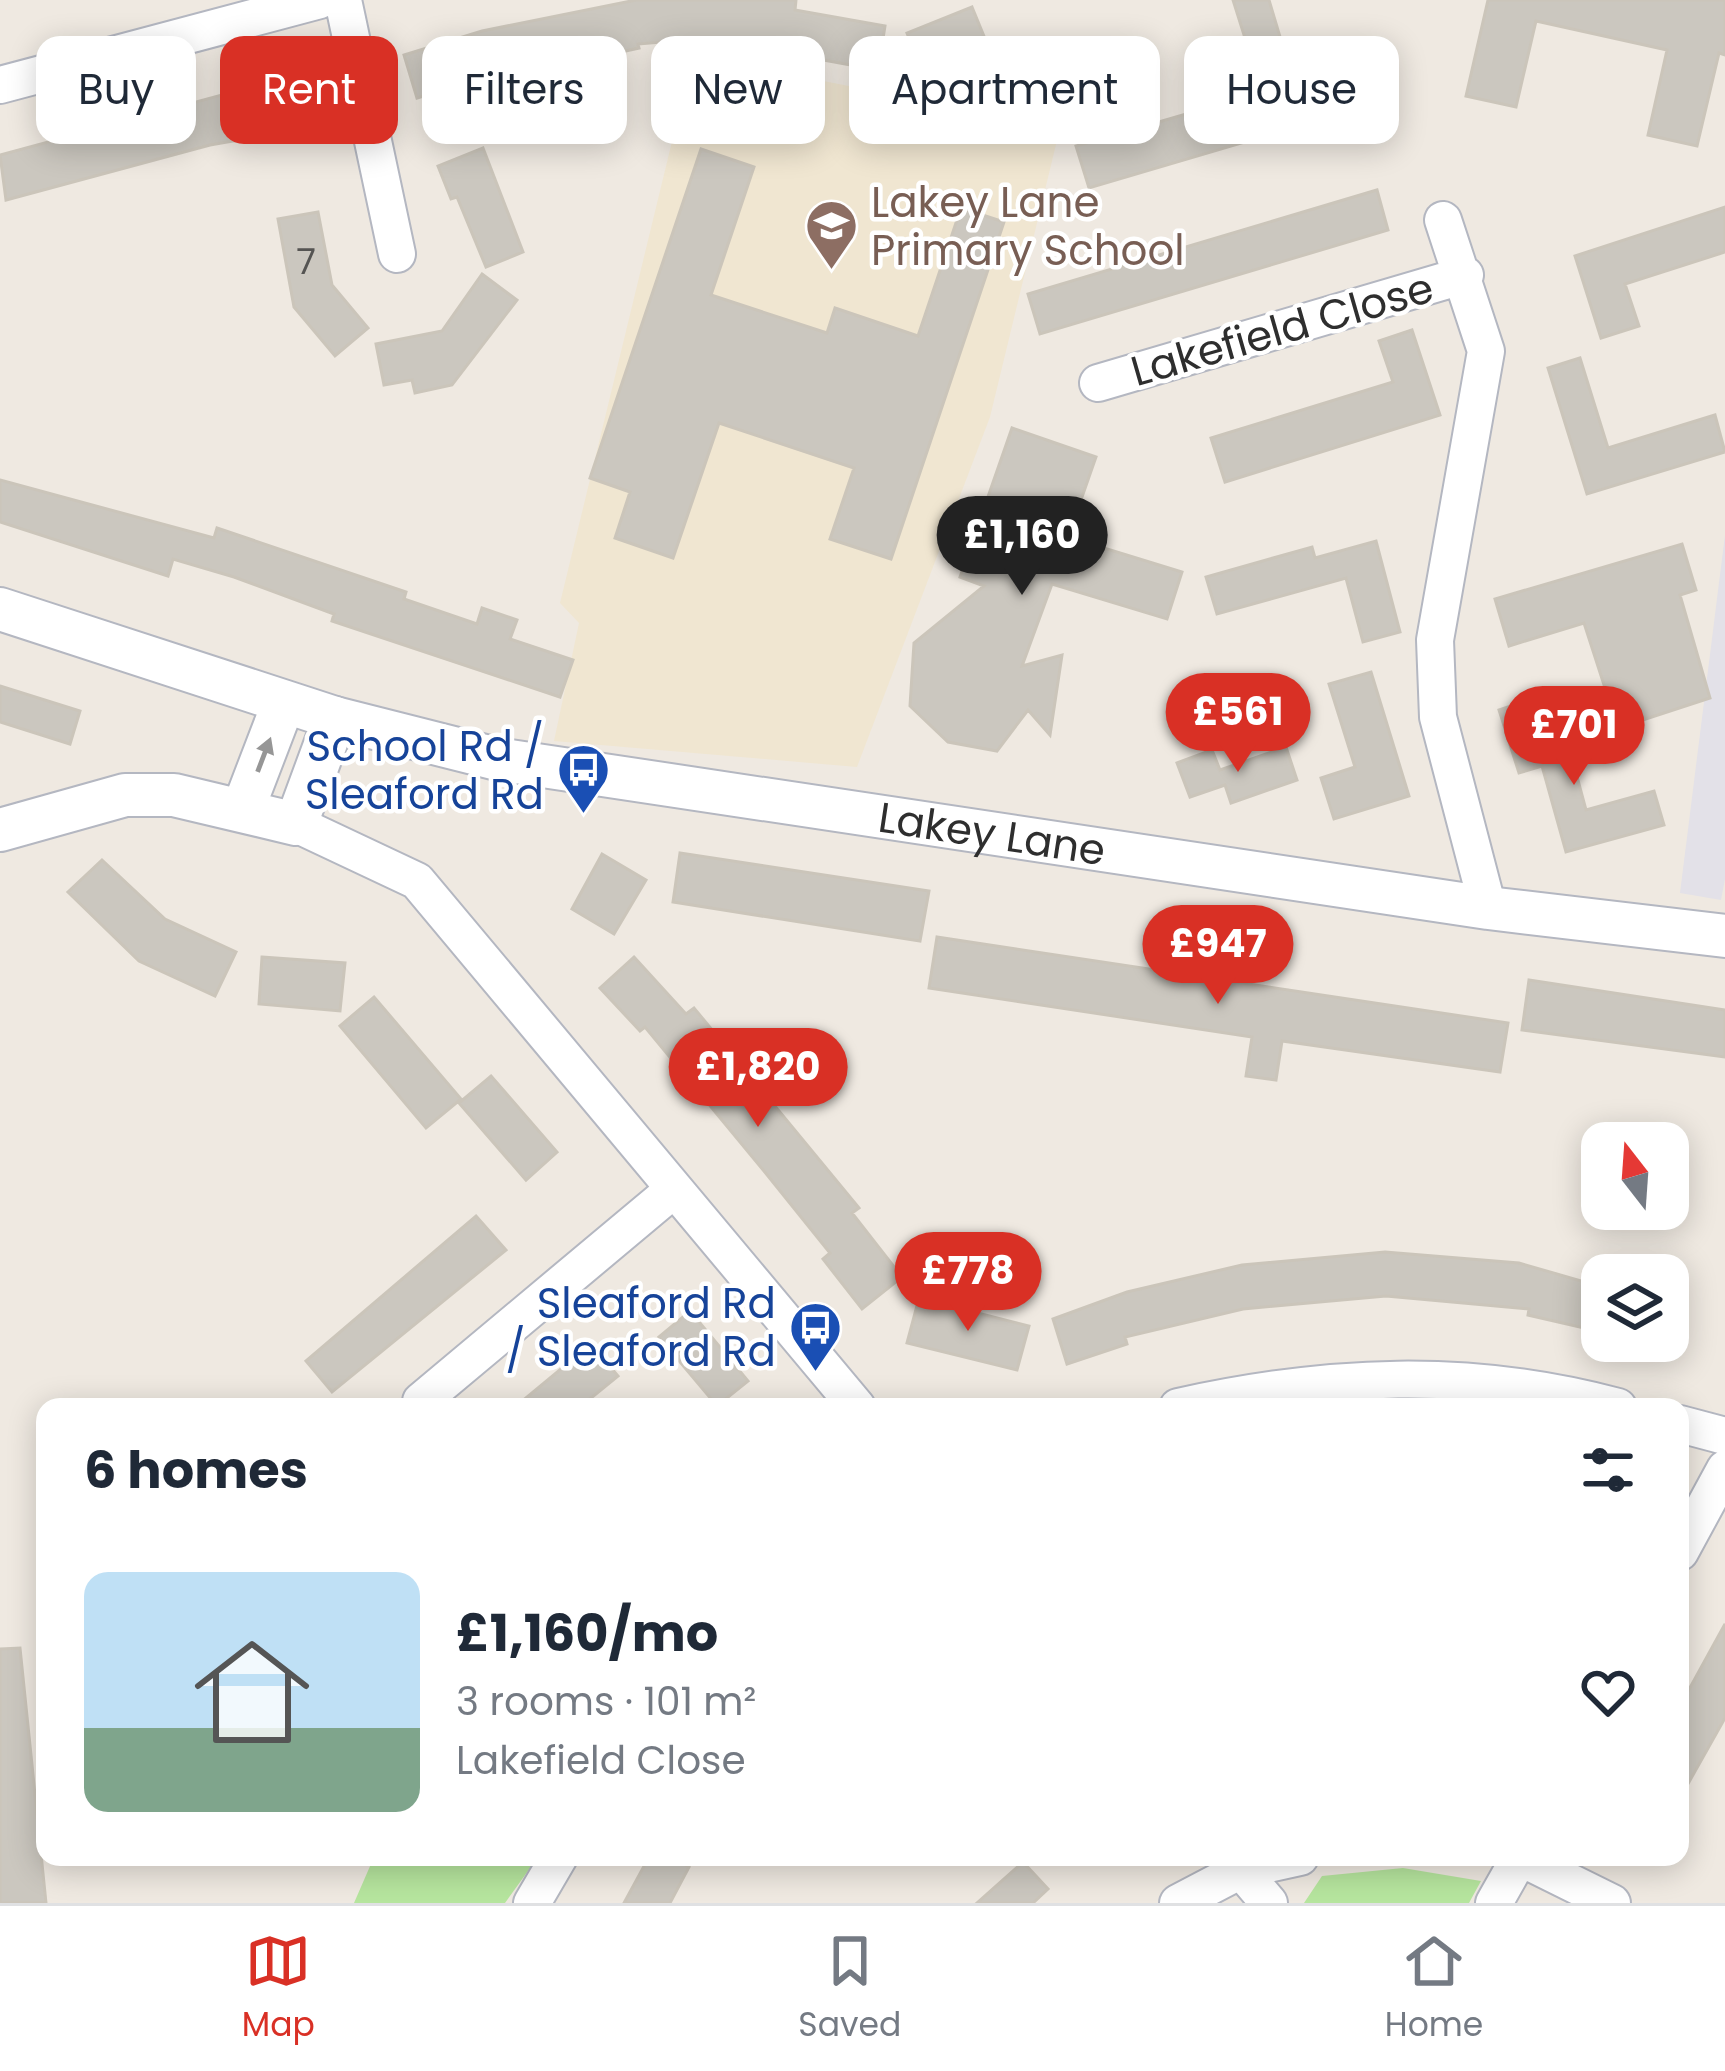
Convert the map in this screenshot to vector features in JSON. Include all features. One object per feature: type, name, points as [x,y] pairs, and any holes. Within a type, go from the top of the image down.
[{"type":"street","points":[[0,85],[320,0]]},
{"type":"street","points":[[343,0],[397,254]]},
{"type":"street","name":"Lakefield Close","points":[[1443,220],[1466,275],[1486,351],[1435,640],[1438,717],[1488,908]]},
{"type":"street","name":"Lakefield Close","points":[[1098,383],[1466,275]]},
{"type":"street","name":"Lakey Lane","points":[[0,609],[334,718],[497,759],[1488,908],[1725,936]]},
{"type":"street","points":[[243,809],[284,702]]},
{"type":"street","points":[[296,824],[334,718]]},
{"type":"street","points":[[0,830],[125,795],[174,795],[296,824],[417,880],[848,1398]]},
{"type":"street","points":[[425,1398],[672,1191]]},
{"type":"street","points":[[1230,1398],[1346,1378],[1541,1386],[1585,1398]]},
{"type":"street","points":[[1689,1426],[1725,1436]]},
{"type":"street","points":[[1689,1535],[1725,1469]]},
{"type":"street","points":[[532,1903],[554,1866]]},
{"type":"street","points":[[1178,1903],[1232,1866]]},
{"type":"street","points":[[1238,1866],[1269,1903]]},
{"type":"street","points":[[1494,1903],[1515,1866]]},
{"type":"street","points":[[1538,1866],[1612,1903]]},
{"type":"shaded area","name":"Lakey Lane Primary School","points":[[825,81],[849,86],[849,144],[1056,144],[990,417],[857,767],[554,741],[579,623],[560,603],[671,144],[825,144]]},
{"type":"shaded area","points":[[1725,535],[1725,879],[1721,900],[1680,893]]},
{"type":"green space","points":[[370,1866],[532,1866],[505,1903],[354,1903]]},
{"type":"green space","points":[[1403,1868],[1481,1881],[1469,1903],[1304,1903],[1322,1876]]},
{"type":"building","points":[[636,0],[796,0],[795,10],[885,26],[883,36],[849,36],[849,65],[825,60],[825,36],[651,36],[651,43],[627,51],[627,36],[466,36]]},
{"type":"building","points":[[1233,0],[1269,0],[1280,36],[1244,36]]},
{"type":"building","points":[[1488,0],[1725,0],[1725,55],[1719,53],[1697,146],[1648,135],[1667,50],[1536,21],[1516,107],[1466,96]]},
{"type":"building","points":[[972,7],[984,36],[908,36]]},
{"type":"building","points":[[422,49],[422,96],[417,98],[404,55]]},
{"type":"building","points":[[220,96],[220,143],[6,200],[0,155],[41,144],[196,144],[196,102]]},
{"type":"building","points":[[1184,115],[1184,144],[1238,144],[1089,188],[1076,146],[1160,144],[1160,122]]},
{"type":"building","points":[[483,148],[523,252],[486,267],[457,197],[451,199],[438,166]]},
{"type":"building","points":[[701,149],[754,167],[711,295],[827,333],[835,308],[918,336],[961,208],[1004,222],[891,559],[830,539],[854,468],[719,423],[673,558],[615,538],[630,492],[590,478]]},
{"type":"building","points":[[1377,190],[1388,230],[1040,334],[1028,294]]},
{"type":"building","points":[[1725,207],[1725,252],[1625,284],[1639,326],[1601,338],[1575,256]]},
{"type":"building","points":[[318,212],[332,285],[368,328],[335,356],[294,307],[278,219]]},
{"type":"building","points":[[482,274],[517,300],[452,385],[415,393],[412,380],[384,385],[376,344],[442,331]]},
{"type":"building","points":[[1412,330],[1440,415],[1225,482],[1211,438],[1393,382],[1379,341]]},
{"type":"building","points":[[1580,358],[1608,448],[1715,415],[1725,452],[1587,494],[1548,368]]},
{"type":"building","points":[[1012,428],[1096,457],[1068,537],[1182,572],[1167,619],[1052,584],[1022,666],[1062,655],[1050,735],[1028,710],[997,751],[948,742],[910,706],[914,643],[984,586],[960,577]]},
{"type":"building","points":[[0,480],[214,538],[217,528],[406,592],[404,599],[477,624],[482,608],[517,620],[510,639],[573,660],[560,697],[332,621],[334,614],[234,577],[173,559],[168,576],[0,522]]},
{"type":"building","points":[[1376,541],[1400,632],[1363,642],[1346,578],[1217,614],[1206,577],[1312,547],[1315,558]]},
{"type":"building","points":[[1682,544],[1696,590],[1680,595],[1710,698],[1618,728],[1584,623],[1509,646],[1495,599]]},
{"type":"building","points":[[1371,672],[1409,796],[1334,819],[1321,778],[1355,767],[1329,684]]},
{"type":"building","points":[[0,686],[80,711],[70,744],[0,722]]},
{"type":"building","points":[[1531,699],[1551,763],[1572,758],[1586,810],[1654,791],[1664,825],[1566,852],[1542,766],[1519,773],[1499,710]]},
{"type":"building","points":[[1286,747],[1297,780],[1231,803],[1225,785],[1190,797],[1177,763],[1212,750],[1220,770]]},
{"type":"building","points":[[680,853],[929,891],[920,941],[673,902]]},
{"type":"building","points":[[602,854],[646,880],[614,934],[572,909]]},
{"type":"building","points":[[102,860],[165,919],[236,952],[215,996],[139,961],[68,892]]},
{"type":"building","points":[[937,937],[1508,1023],[1500,1072],[1282,1041],[1276,1080],[1246,1076],[1252,1037],[929,988]]},
{"type":"building","points":[[262,957],[345,963],[340,1011],[259,1004]]},
{"type":"building","points":[[634,957],[686,1014],[694,1008],[859,1208],[852,1213],[902,1277],[862,1309],[823,1259],[830,1253],[764,1171],[645,1027],[640,1031],[600,988]]},
{"type":"building","points":[[1529,980],[1725,1010],[1725,1057],[1522,1030]]},
{"type":"building","points":[[374,997],[461,1099],[426,1128],[340,1026]]},
{"type":"building","points":[[491,1076],[557,1152],[526,1180],[459,1103]]},
{"type":"building","points":[[476,1216],[506,1250],[332,1392],[306,1361]]},
{"type":"building","points":[[1385,1252],[1519,1263],[1581,1281],[1581,1327],[1528,1315],[1529,1309],[1386,1296],[1243,1309],[1125,1337],[1127,1344],[1067,1364],[1053,1319],[1127,1292],[1242,1265]]},
{"type":"building","points":[[919,1298],[1029,1326],[1017,1370],[907,1343]]},
{"type":"building","points":[[690,1311],[748,1381],[727,1398],[710,1398],[659,1337]]},
{"type":"building","points":[[591,1344],[618,1376],[591,1398],[526,1398]]},
{"type":"building","points":[[1725,1624],[1725,1718],[1689,1782],[1689,1690]]},
{"type":"building","points":[[20,1648],[36,1805],[36,1866],[42,1866],[46,1903],[0,1903],[0,1649]]},
{"type":"building","points":[[644,1866],[689,1867],[670,1903],[624,1903]]},
{"type":"building","points":[[1019,1866],[1027,1866],[1048,1889],[1033,1903],[977,1903]]},
{"type":"place","name":"Lakey Lane Primary School","points":[[832,272]]},
{"type":"place","name":"School Rd / Sleaford Rd","points":[[583,816]]},
{"type":"place","name":"Sleaford Rd / Sleaford Rd","points":[[815,1373]]}]
